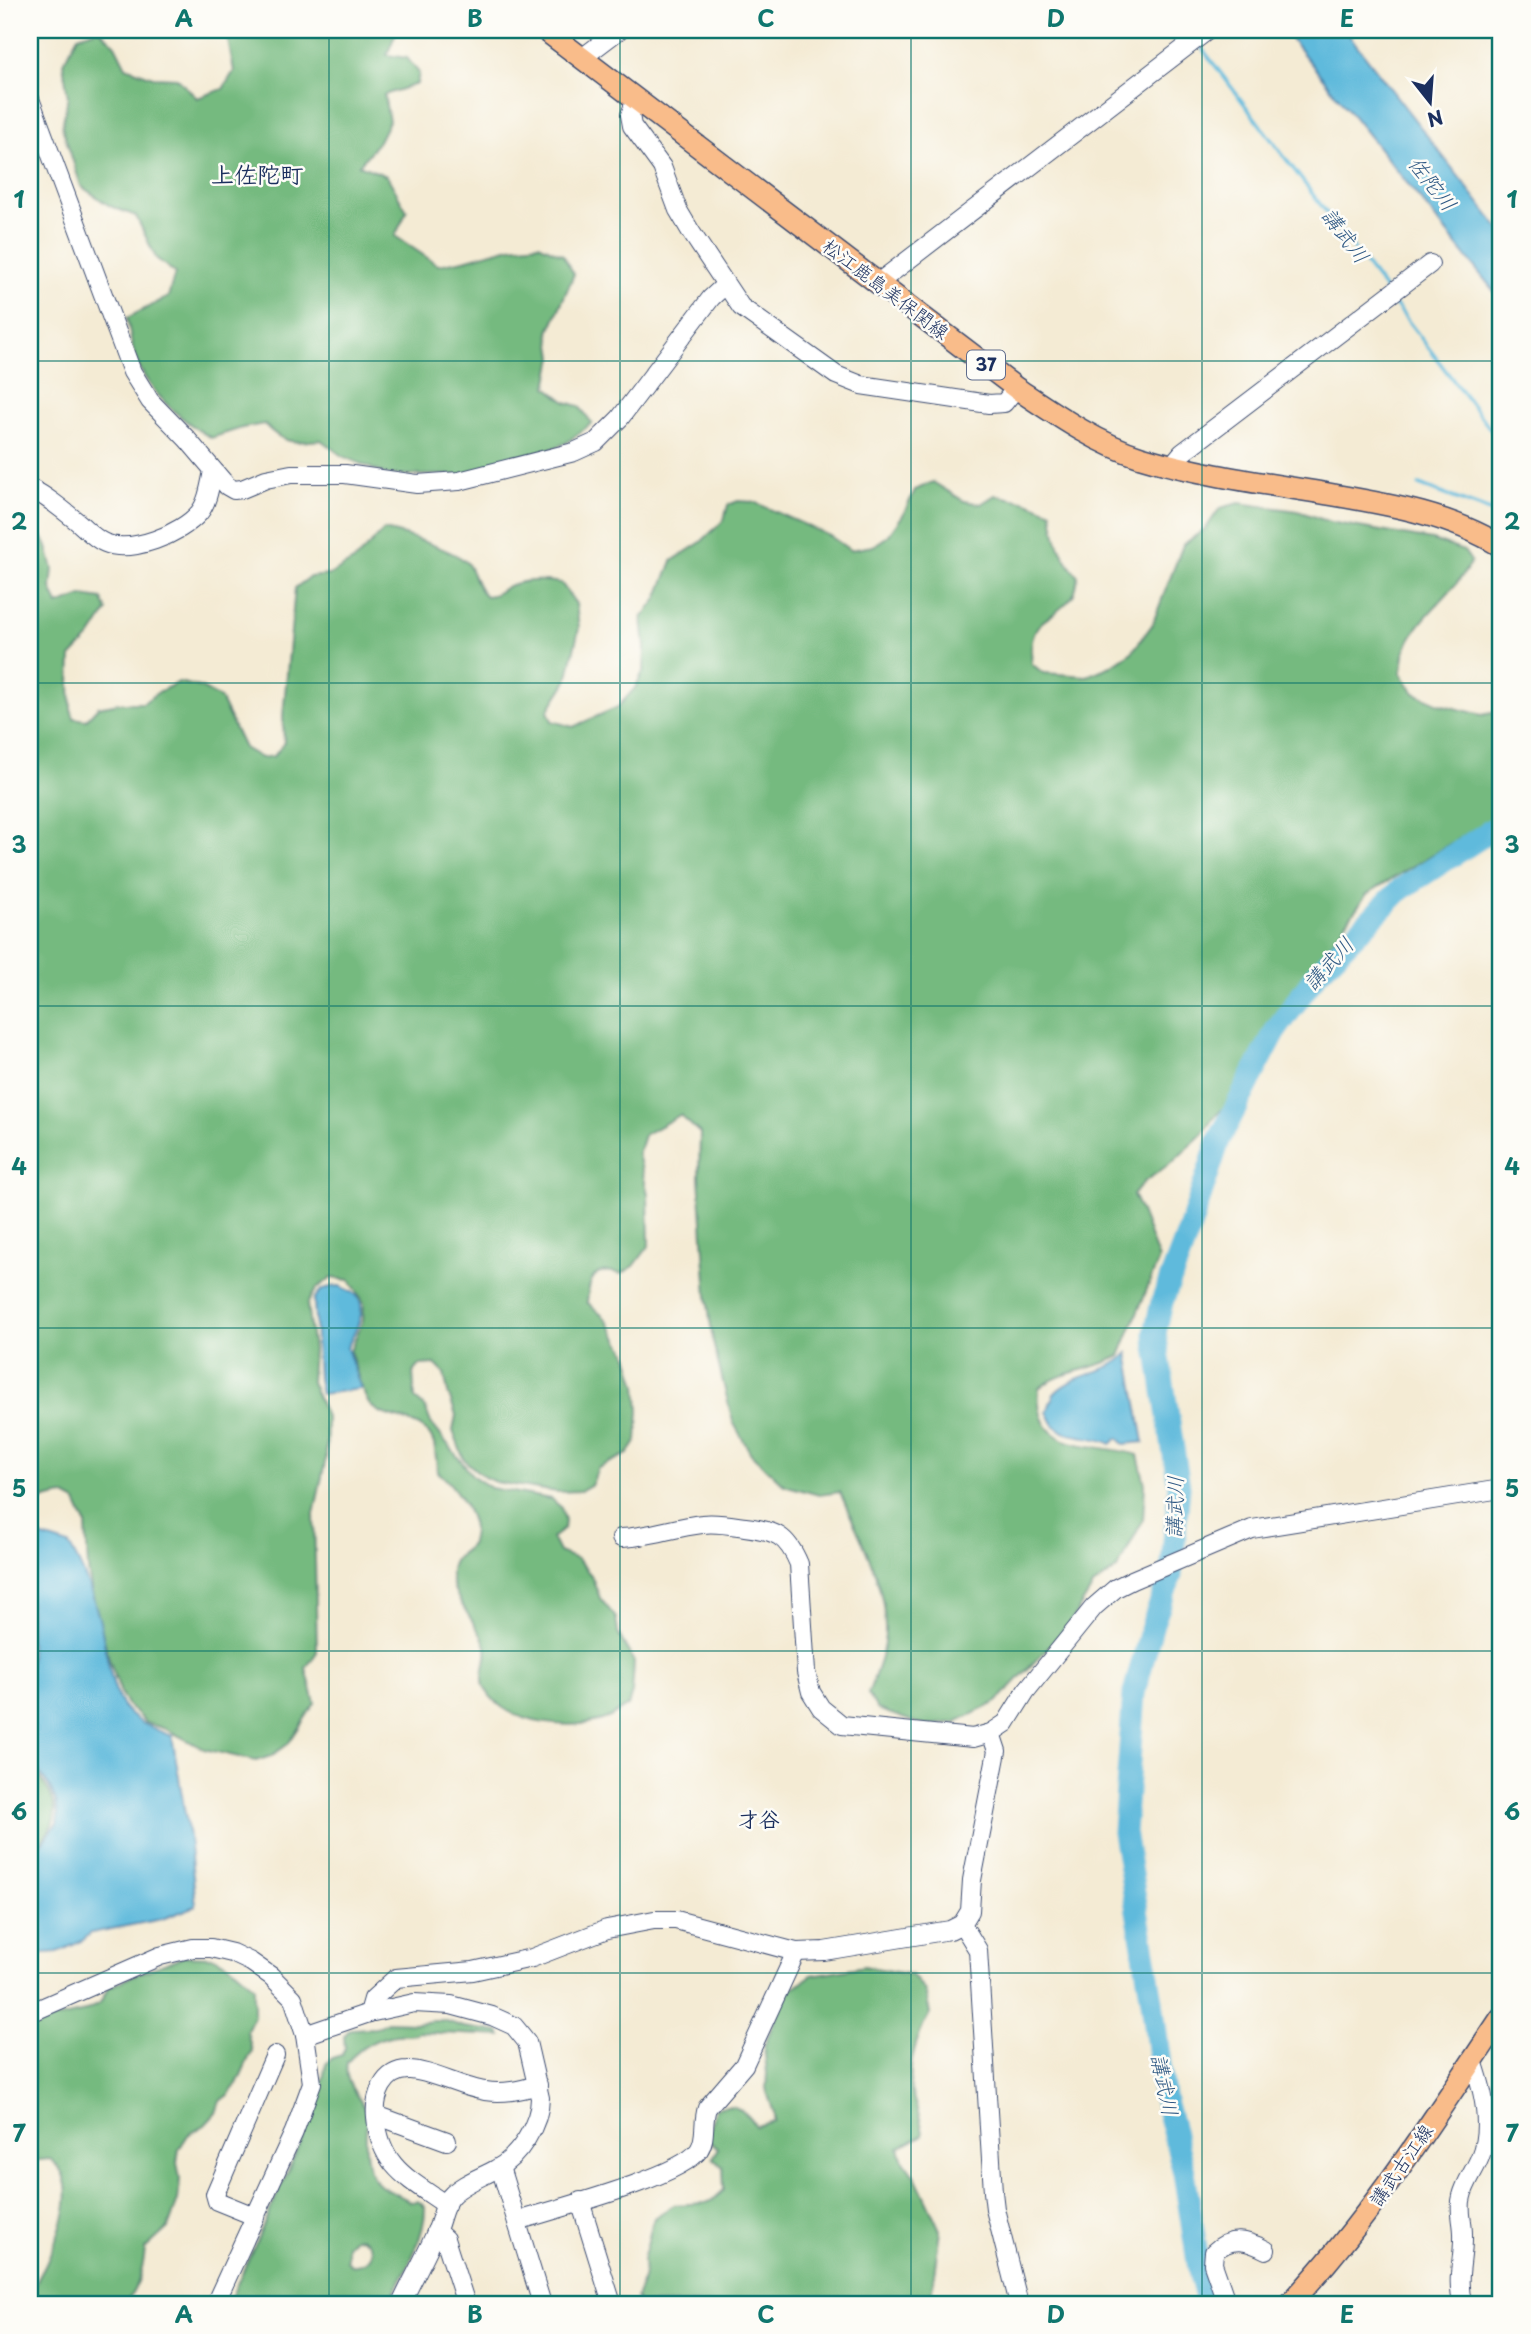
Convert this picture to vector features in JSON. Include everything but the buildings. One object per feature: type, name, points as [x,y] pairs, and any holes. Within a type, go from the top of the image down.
[{"type":"main road","name":"松江鹿島美保関線","points":[[545,30],[1016,388],[1074,427],[1138,457],[1234,478],[1389,504],[1442,518],[1501,544]]},
{"type":"main road","name":"講武古江線","points":[[1290,2304],[1359,2225],[1501,2018]]},
{"type":"street","points":[[582,58],[619,30]]},
{"type":"street","points":[[878,283],[1199,36]]},
{"type":"street","points":[[30,99],[132,372],[150,401],[213,471],[234,490],[291,474],[345,474],[417,484],[459,481],[574,452],[596,442],[620,418],[711,298],[725,285]]},
{"type":"street","points":[[636,99],[630,115],[632,126],[662,167],[678,210],[741,307],[836,375],[861,385],[989,404],[1004,403],[1016,388]]},
{"type":"street","points":[[1172,465],[1182,453],[1430,264]]},
{"type":"street","points":[[30,488],[62,509],[100,540],[108,544],[131,547],[167,534],[193,519],[204,506],[213,471]]},
{"type":"street","points":[[621,1538],[644,1537],[702,1524],[771,1531],[782,1537],[799,1564],[806,1672],[811,1692],[821,1708],[842,1725],[949,1738],[974,1738],[991,1733],[1006,1723],[1026,1691],[1103,1597],[1116,1588],[1242,1532],[1501,1489]]},
{"type":"street","points":[[369,2013],[373,1999],[396,1978],[473,1971],[532,1958],[607,1929],[654,1920],[676,1920],[796,1952],[824,1951],[950,1930],[962,1924],[970,1911],[972,1880],[998,1751],[991,1733]]},
{"type":"street","points":[[962,1924],[978,1950],[993,2192],[1019,2304]]},
{"type":"street","points":[[30,2013],[160,1956],[193,1948],[211,1948],[242,1957],[271,1976],[293,1998],[305,2035],[312,2083],[294,2132],[215,2304]]},
{"type":"street","points":[[517,2221],[652,2178],[696,2155],[703,2141],[707,2108],[744,2065],[796,1952]]},
{"type":"street","points":[[305,2035],[369,2013],[414,2003],[433,2003],[451,2005],[506,2020],[527,2042],[538,2085],[540,2108],[531,2129],[520,2147],[500,2167],[459,2189],[450,2197],[401,2304]]},
{"type":"street","points":[[254,2216],[217,2201],[215,2194],[275,2055]]},
{"type":"street","points":[[1463,2304],[1458,2287],[1463,2245],[1460,2211],[1462,2194],[1482,2155],[1486,2137],[1482,2086],[1473,2061]]},
{"type":"street","points":[[446,2205],[404,2176],[389,2161],[379,2140],[376,2115],[377,2095],[384,2082],[393,2074],[406,2070],[487,2092],[508,2092],[538,2085]]},
{"type":"street","points":[[376,2115],[447,2141]]},
{"type":"street","points":[[500,2167],[542,2304]]},
{"type":"street","points":[[580,2201],[612,2304]]},
{"type":"street","points":[[436,2231],[445,2239],[466,2304]]},
{"type":"street","points":[[1227,2304],[1213,2264],[1214,2252],[1220,2247],[1244,2240],[1266,2250]]},
{"type":"green space","points":[[100,30],[115,45],[126,67],[153,77],[177,78],[197,98],[223,89],[234,71],[226,30],[397,30],[387,55],[407,58],[419,73],[417,84],[384,95],[389,121],[379,141],[359,165],[387,176],[407,211],[395,236],[438,265],[510,247],[539,244],[563,255],[574,274],[549,332],[553,357],[547,387],[566,402],[579,406],[592,423],[566,443],[511,466],[468,475],[387,475],[342,456],[321,440],[290,441],[278,436],[264,424],[211,438],[189,424],[160,397],[144,377],[133,348],[127,318],[168,297],[175,273],[156,258],[136,216],[110,206],[81,186],[62,127],[68,97],[63,63],[78,36]]},
{"type":"green space","points":[[933,482],[964,501],[981,504],[995,495],[1027,502],[1052,512],[1059,546],[1078,576],[1072,597],[1041,623],[1033,637],[1032,664],[1043,673],[1087,676],[1111,666],[1132,652],[1152,625],[1183,545],[1206,528],[1220,508],[1239,503],[1298,511],[1330,522],[1432,540],[1464,551],[1471,561],[1456,584],[1411,638],[1405,651],[1401,673],[1414,693],[1439,704],[1482,715],[1501,711],[1501,813],[1367,894],[1261,1041],[1233,1100],[1174,1161],[1144,1182],[1133,1195],[1159,1259],[1120,1356],[1059,1377],[1039,1388],[1040,1410],[1046,1425],[1056,1435],[1086,1446],[1138,1455],[1145,1484],[1143,1520],[1117,1569],[1093,1586],[1069,1625],[997,1702],[956,1722],[925,1726],[877,1709],[868,1694],[883,1647],[885,1631],[881,1595],[870,1560],[840,1492],[819,1495],[784,1485],[751,1454],[733,1422],[713,1342],[707,1297],[699,1177],[700,1133],[680,1115],[644,1135],[638,1154],[648,1194],[649,1246],[634,1266],[621,1274],[605,1272],[595,1276],[588,1294],[587,1302],[606,1319],[628,1355],[637,1385],[637,1441],[628,1454],[598,1468],[592,1484],[580,1491],[557,1492],[495,1482],[484,1477],[464,1460],[453,1431],[456,1415],[444,1373],[435,1364],[420,1365],[413,1373],[415,1399],[425,1407],[431,1423],[473,1476],[491,1488],[551,1499],[561,1507],[565,1520],[564,1529],[552,1538],[559,1552],[577,1559],[591,1575],[600,1598],[616,1618],[618,1633],[634,1662],[628,1706],[595,1722],[561,1725],[543,1723],[509,1712],[486,1690],[483,1679],[485,1643],[455,1592],[451,1571],[454,1561],[470,1546],[473,1529],[469,1514],[455,1490],[438,1472],[434,1444],[423,1428],[387,1415],[368,1402],[350,1351],[363,1320],[364,1303],[350,1280],[331,1278],[317,1288],[307,1304],[313,1349],[311,1382],[327,1419],[326,1458],[314,1514],[317,1652],[306,1668],[315,1703],[288,1744],[271,1756],[256,1761],[204,1749],[166,1729],[146,1723],[128,1706],[122,1696],[109,1659],[88,1570],[86,1524],[76,1502],[63,1495],[45,1499],[30,1508],[30,523],[40,532],[47,547],[53,569],[51,588],[58,605],[82,596],[102,599],[107,611],[91,636],[71,657],[71,709],[74,718],[86,720],[98,707],[119,703],[143,703],[179,682],[200,687],[220,698],[244,748],[261,758],[274,756],[284,743],[283,716],[295,588],[310,577],[329,575],[355,560],[384,530],[428,543],[461,558],[467,563],[486,596],[524,582],[561,583],[576,604],[579,628],[567,681],[548,711],[552,721],[573,727],[618,707],[635,688],[644,670],[642,618],[657,599],[672,561],[701,542],[724,520],[728,505],[738,501],[754,502],[830,536],[850,550],[873,546],[888,536],[903,515],[915,490]]},
{"type":"green space","points":[[30,1763],[48,1789],[55,1810],[49,1830],[30,1855]]},
{"type":"green space","points":[[185,1956],[214,1957],[230,1965],[254,1986],[254,2016],[247,2031],[252,2051],[237,2084],[220,2101],[216,2113],[205,2125],[188,2135],[179,2149],[178,2200],[168,2228],[145,2249],[139,2278],[125,2304],[30,2304],[33,2288],[62,2224],[67,2194],[60,2169],[50,2159],[30,2161],[30,2024],[81,2013],[100,2003],[108,1988]]},
{"type":"green space","points":[[864,1966],[912,1975],[925,1991],[930,2013],[917,2041],[911,2072],[912,2092],[923,2135],[899,2148],[940,2230],[930,2304],[639,2304],[636,2297],[644,2279],[643,2260],[654,2218],[674,2205],[713,2200],[724,2190],[723,2167],[713,2158],[718,2149],[707,2139],[715,2109],[727,2106],[738,2109],[756,2126],[774,2121],[766,2089],[764,2046],[786,1993],[812,1975]]},
{"type":"green space","points":[[443,2020],[464,2027],[499,2032],[501,2036],[419,2032],[390,2036],[369,2044],[347,2062],[349,2083],[367,2113],[366,2150],[372,2176],[385,2188],[411,2202],[418,2201],[425,2207],[422,2231],[388,2304],[228,2304],[301,2142],[321,2089],[326,2064],[332,2058],[342,2055],[345,2048],[344,2036],[350,2029],[376,2028],[387,2022]],"holes":[[[360,2237],[370,2245],[371,2255],[364,2263],[351,2265],[347,2261],[347,2245],[354,2238]]]},
{"type":"water","name":"佐陀川","points":[[1284,30],[1345,30],[1501,231],[1501,300]]},
{"type":"water","points":[[340,1286],[355,1294],[361,1306],[359,1321],[347,1348],[361,1389],[321,1394],[314,1300],[324,1289]]},
{"type":"water","points":[[1128,1353],[1144,1442],[1124,1444],[1118,1438],[1111,1444],[1061,1431],[1055,1426],[1047,1412],[1056,1392],[1073,1380],[1112,1365]]},
{"type":"water","points":[[30,1536],[40,1536],[69,1545],[92,1594],[111,1677],[122,1705],[138,1720],[172,1736],[189,1837],[196,1906],[162,1919],[91,1933],[82,1941],[58,1952],[30,1954],[30,1859],[57,1823],[58,1814],[49,1786],[30,1759]]},
{"type":"waterway","name":"講武川","points":[[1198,43],[1386,291]]},
{"type":"waterway","name":"講武川","points":[[1392,300],[1501,443]]},
{"type":"waterway","points":[[1419,485],[1498,514]]},
{"type":"waterway","name":"講武川","points":[[1208,2304],[1200,2275],[1184,2172],[1164,2097],[1152,2001],[1124,1832],[1134,1693],[1153,1623],[1171,1575],[1179,1487],[1155,1333],[1162,1302],[1219,1140],[1276,1030],[1317,973],[1401,889],[1501,824]]},
{"type":"district","name":"上佐陀町","points":[[257,175]]},
{"type":"district","name":"才谷","points":[[759,1820]]}]
